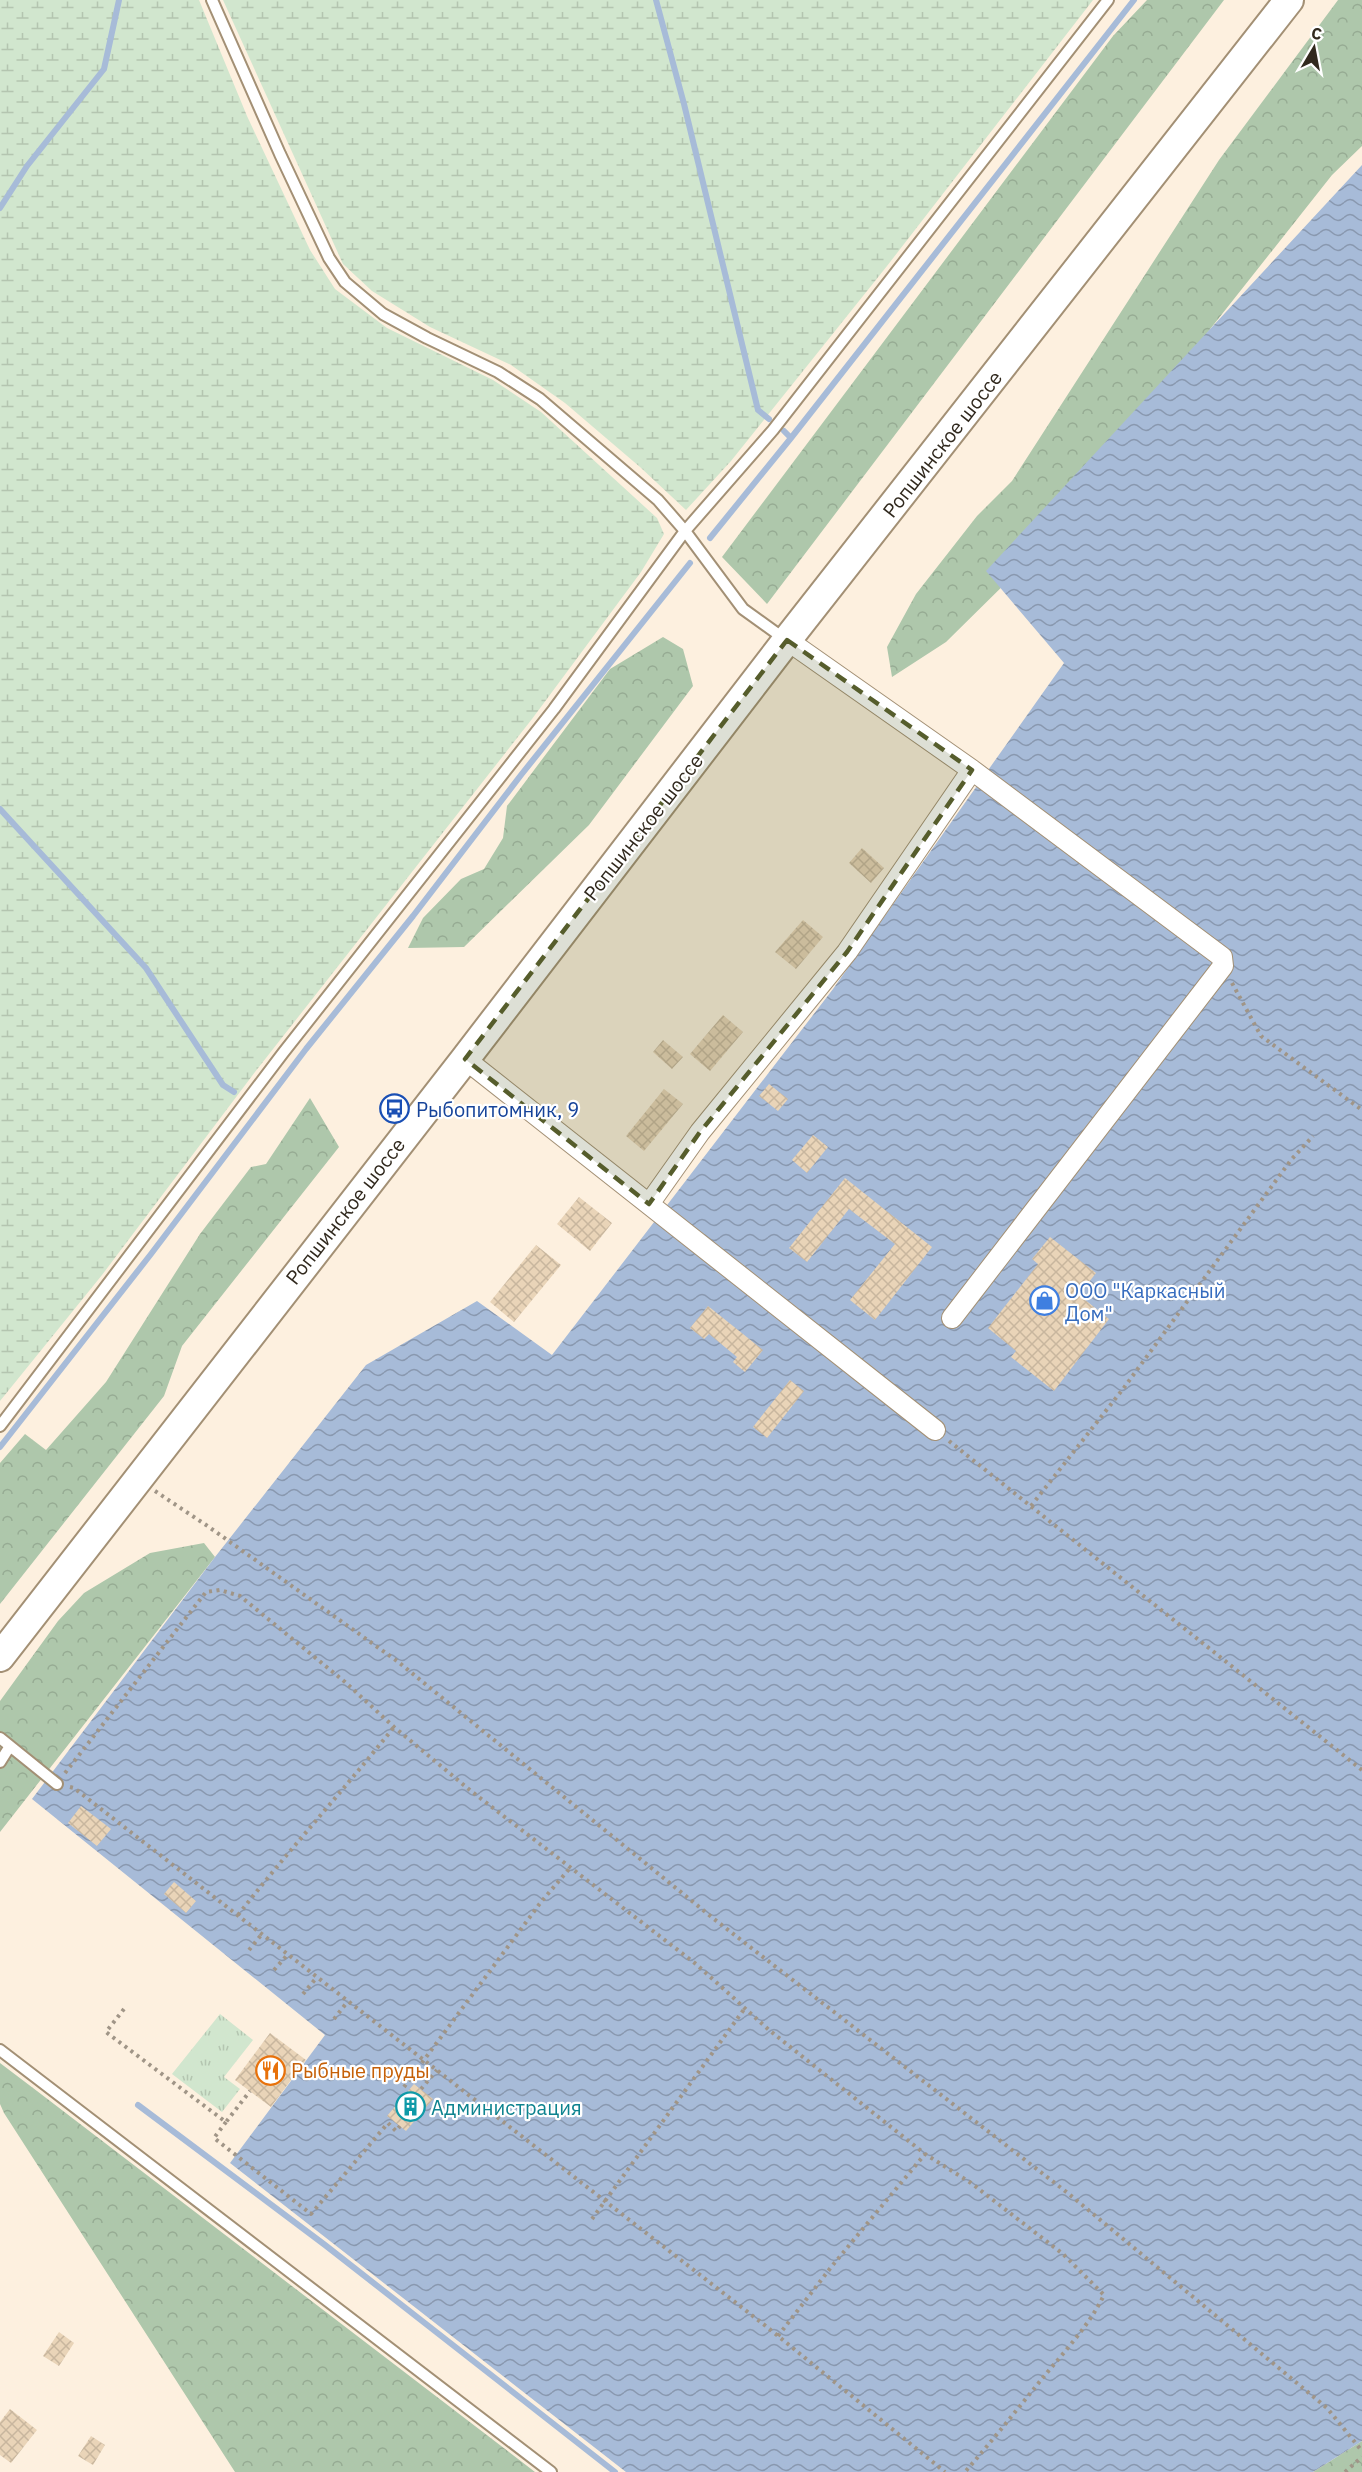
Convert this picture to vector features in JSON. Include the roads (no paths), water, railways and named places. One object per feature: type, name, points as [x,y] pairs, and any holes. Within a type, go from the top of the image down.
[{"type":"main road","name":"Ропшинское шоссе","points":[[0,1657],[787,640],[1289,0]]},
{"type":"street","points":[[787,640],[972,770],[1222,957],[1224,966],[952,1318]]},
{"type":"street","points":[[649,1204],[700,1132],[847,952],[972,770]]},
{"type":"street","points":[[465,1059],[935,1430]]},
{"type":"lane","points":[[212,0],[329,258],[345,282],[383,314],[498,372],[540,399],[658,500],[685,531],[743,609],[787,640]]},
{"type":"lane","points":[[0,1426],[283,1053],[554,709],[685,531],[773,430],[1108,0]]},
{"type":"lane","points":[[0,1738],[57,1784]]},
{"type":"lane","points":[[0,1762],[10,1746]]},
{"type":"lane","points":[[0,2050],[551,2472]]},
{"type":"water","points":[[1362,165],[1362,2441],[1313,2472],[626,2472],[230,2163],[325,2035],[32,1799],[215,1557],[366,1365],[477,1301],[552,1355],[833,989],[1064,663],[986,571]]},
{"type":"waterway","points":[[0,208],[27,166],[104,69],[119,0]]},
{"type":"waterway","points":[[656,0],[684,104],[758,410],[769,419]]},
{"type":"waterway","points":[[710,538],[1134,0]]},
{"type":"waterway","points":[[784,431],[791,438]]},
{"type":"waterway","points":[[0,1447],[151,1254],[306,1049],[690,563]]},
{"type":"waterway","points":[[0,809],[146,968],[223,1085],[234,1092]]},
{"type":"waterway","points":[[138,2105],[325,2245],[615,2472]]},
{"type":"place","name":"Рыбопитомник, 9","points":[[395,1109]]},
{"type":"place","name":"ООО \"Каркасный Дом\"","points":[[1044,1301]]},
{"type":"place","name":"Рыбные пруды","points":[[270,2070]]},
{"type":"place","name":"Администрация","points":[[410,2107]]}]
